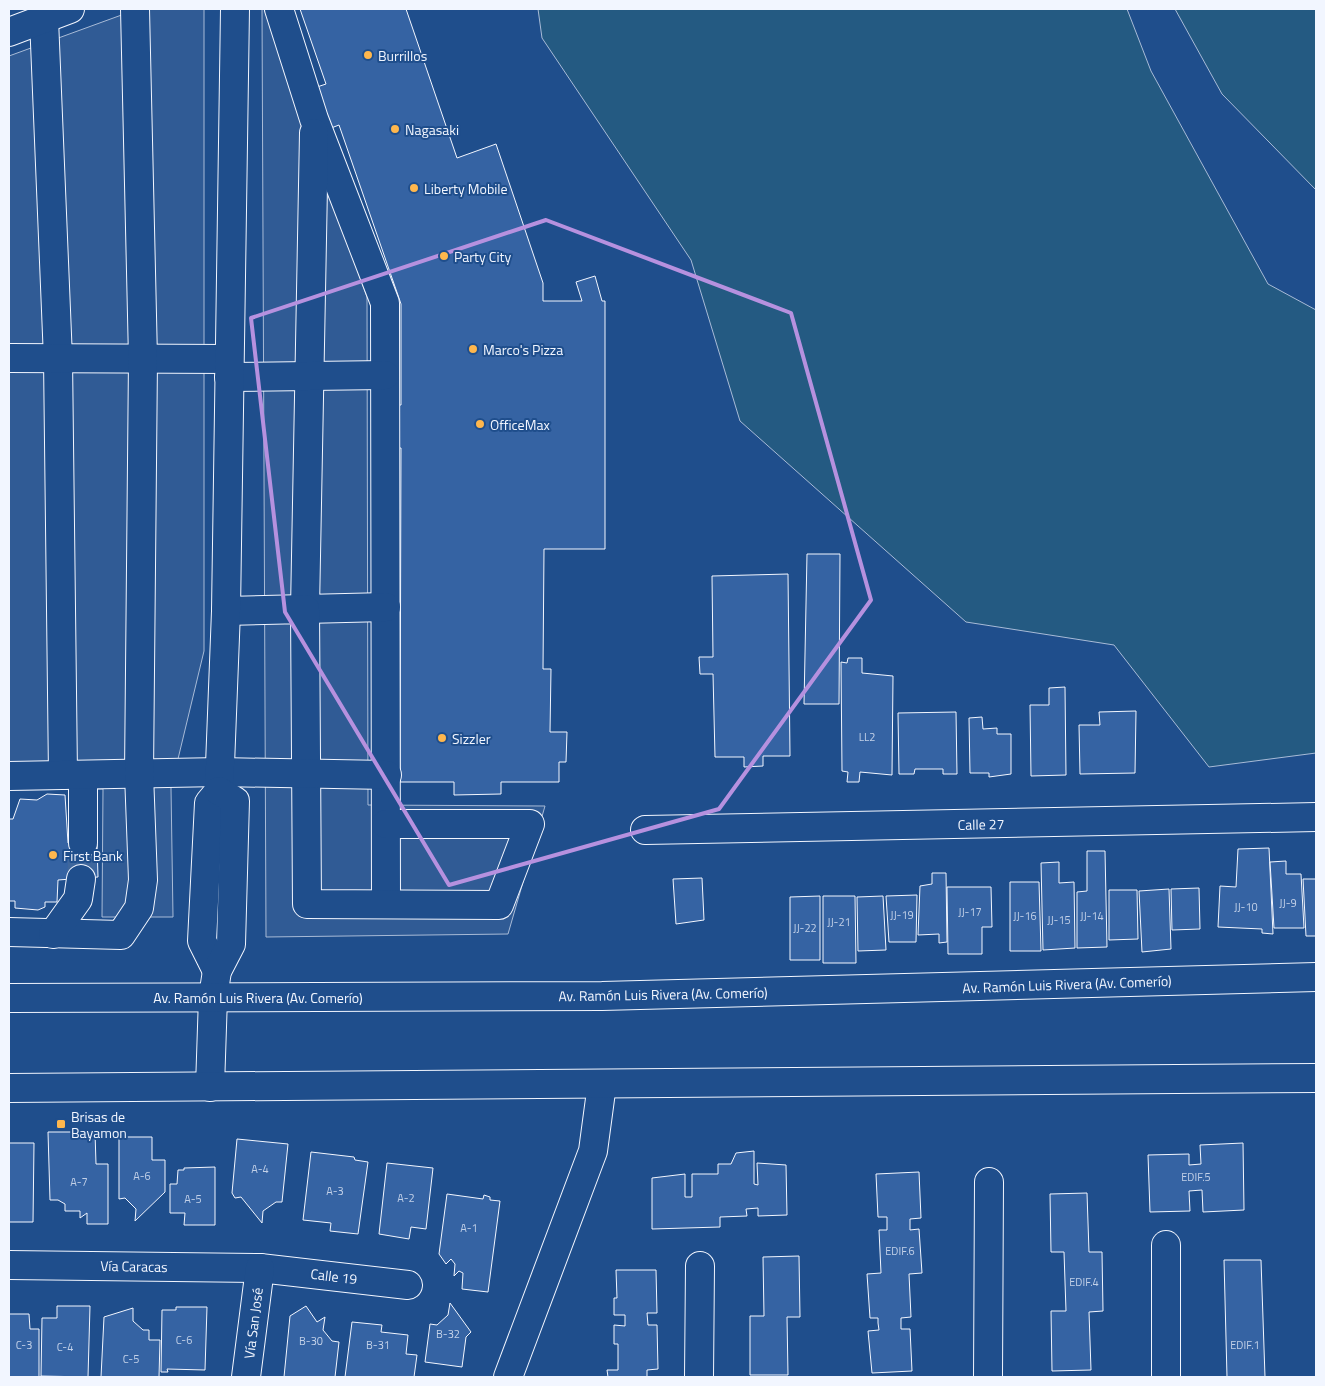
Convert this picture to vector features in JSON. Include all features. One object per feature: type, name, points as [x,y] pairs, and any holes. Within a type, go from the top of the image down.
[{"type":"main road","points":[[9,32],[70,9]]},
{"type":"main road","points":[[9,932],[122,935],[139,908],[143,880],[139,774],[143,359],[135,9]]},
{"type":"main road","points":[[210,1087],[215,984],[232,944],[235,802],[219,782],[226,611],[235,9]]},
{"type":"main road","points":[[279,9],[314,118],[385,303],[386,904]]},
{"type":"main road","points":[[44,19],[73,775],[83,843]]},
{"type":"main road","points":[[314,118],[305,609],[304,774],[307,904],[500,905],[530,824],[386,824]]},
{"type":"main road","points":[[9,358],[143,359],[308,375],[385,375]]},
{"type":"main road","points":[[226,611],[386,608]]},
{"type":"main road","points":[[9,776],[139,774],[219,782],[304,774],[387,775]]},
{"type":"main road","name":"Calle 27","points":[[645,830],[1316,817]]},
{"type":"main road","points":[[53,934],[78,899],[81,879]]},
{"type":"main road","name":"Av. Ramón Luis Rivera (Av. Comerío)","points":[[9,998],[215,984],[602,996],[1316,977]]},
{"type":"main road","points":[[9,1088],[1316,1078]]},
{"type":"main road","points":[[508,1377],[593,1151],[602,1084]]},
{"type":"main road","points":[[988,1377],[990,1182]]},
{"type":"main road","points":[[1166,1245],[1166,1377]]},
{"type":"main road","name":"Vía Caracas","points":[[9,1265],[260,1268]]},
{"type":"main road","points":[[699,1377],[700,1266]]},
{"type":"main road","name":"Calle 19","points":[[260,1268],[408,1285]]},
{"type":"main road","name":"Vía San José","points":[[246,1377],[260,1268]]},
{"type":"highlighted area","points":[[546,220],[791,313],[871,600],[719,809],[449,885],[285,612],[251,318]]},
{"type":"shaded area","points":[[138,9],[204,9],[204,651],[171,788],[173,917],[102,917],[103,789],[9,790],[9,56]]},
{"type":"shaded area","points":[[262,9],[264,9],[367,297],[368,805],[545,806],[508,934],[266,937]]},
{"type":"shaded area","points":[[538,9],[1127,9],[1151,71],[1268,284],[1316,310],[1316,753],[1209,767],[1114,645],[966,622],[740,421],[691,260],[542,38]]},
{"type":"shaded area","points":[[1175,9],[1316,9],[1316,190],[1222,94]]},
{"type":"building","points":[[300,9],[406,9],[457,158],[496,144],[543,283],[543,301],[582,301],[576,282],[595,276],[602,301],[605,301],[605,549],[544,549],[543,669],[551,669],[550,732],[567,732],[566,762],[559,762],[559,782],[501,782],[501,794],[454,795],[454,782],[400,782],[401,448],[387,448],[388,405],[401,405],[401,304],[339,125],[326,130],[311,89],[326,84]]},
{"type":"building","points":[[807,554],[840,554],[839,704],[804,704]]},
{"type":"building","points":[[788,574],[790,756],[763,756],[763,766],[744,767],[744,757],[715,757],[713,674],[700,674],[699,657],[713,657],[712,576]]},
{"type":"building","points":[[848,658],[862,658],[862,673],[893,676],[892,775],[860,772],[859,782],[847,782],[848,772],[842,771],[841,662],[847,663]]},
{"type":"building","points":[[1065,687],[1066,775],[1031,776],[1030,705],[1049,705],[1049,688]]},
{"type":"building","points":[[1136,711],[1135,773],[1080,774],[1079,725],[1100,725],[1099,712]]},
{"type":"building","points":[[956,712],[957,774],[943,774],[943,769],[915,769],[914,774],[899,774],[898,713]]},
{"type":"building","points":[[982,717],[983,729],[997,728],[997,734],[1011,734],[1011,774],[989,777],[989,773],[970,773],[969,718]]},
{"type":"building","name":"First Bank","points":[[47,794],[65,795],[68,843],[97,844],[98,877],[58,880],[57,902],[45,902],[45,907],[38,910],[15,908],[15,901],[9,901],[9,819],[13,819],[20,799],[37,800]]},
{"type":"building","points":[[1269,848],[1273,934],[1262,933],[1262,929],[1218,927],[1220,886],[1236,887],[1238,849]]},
{"type":"building","points":[[1087,851],[1105,851],[1107,947],[1077,948],[1077,892],[1087,891]]},
{"type":"building","points":[[1286,861],[1286,874],[1301,874],[1304,928],[1274,928],[1270,862]]},
{"type":"building","points":[[1059,862],[1059,883],[1074,882],[1075,948],[1043,950],[1041,863]]},
{"type":"building","points":[[932,873],[946,873],[947,942],[939,943],[939,934],[918,935],[920,886],[932,884]]},
{"type":"building","points":[[702,878],[704,920],[676,924],[673,879]]},
{"type":"building","points":[[1303,879],[1316,879],[1316,936],[1306,936]]},
{"type":"building","points":[[1010,882],[1039,882],[1041,951],[1010,951]]},
{"type":"building","points":[[947,887],[991,887],[992,927],[982,927],[982,954],[948,954]]},
{"type":"building","points":[[1199,888],[1200,929],[1172,930],[1171,889]]},
{"type":"building","points":[[1169,889],[1171,949],[1142,952],[1139,891]]},
{"type":"building","points":[[1109,890],[1137,890],[1138,939],[1109,940]]},
{"type":"building","points":[[917,895],[916,942],[889,942],[886,896]]},
{"type":"building","points":[[820,896],[820,960],[790,960],[790,897]]},
{"type":"building","points":[[823,896],[855,896],[856,963],[823,963]]},
{"type":"building","points":[[883,896],[886,950],[858,951],[857,897]]},
{"type":"building","points":[[48,1132],[95,1132],[96,1164],[108,1164],[108,1224],[87,1224],[87,1213],[80,1218],[80,1211],[65,1211],[65,1204],[58,1200],[50,1200]]},
{"type":"building","points":[[119,1137],[152,1137],[152,1160],[165,1160],[165,1192],[135,1221],[136,1209],[125,1198],[119,1199]]},
{"type":"building","points":[[237,1139],[288,1144],[282,1202],[276,1202],[263,1211],[262,1223],[241,1197],[235,1198],[232,1193]]},
{"type":"building","points":[[9,1143],[34,1143],[33,1222],[9,1222]]},
{"type":"building","points":[[1243,1143],[1244,1210],[1203,1212],[1202,1190],[1189,1191],[1190,1211],[1150,1212],[1148,1155],[1189,1154],[1189,1165],[1201,1164],[1200,1145]]},
{"type":"building","points":[[754,1151],[754,1184],[758,1185],[757,1163],[786,1165],[787,1215],[758,1216],[758,1208],[746,1209],[747,1216],[720,1217],[720,1227],[652,1229],[652,1178],[685,1174],[685,1197],[692,1197],[692,1174],[718,1174],[718,1164],[731,1164],[736,1153]]},
{"type":"building","points":[[311,1152],[354,1157],[355,1160],[368,1162],[358,1234],[330,1231],[331,1223],[303,1220]]},
{"type":"building","points":[[387,1163],[433,1168],[426,1229],[411,1227],[409,1239],[379,1234]]},
{"type":"building","points":[[215,1167],[215,1225],[184,1225],[185,1213],[170,1213],[170,1184],[177,1184],[178,1170],[184,1170],[184,1168]]},
{"type":"building","points":[[919,1172],[921,1218],[910,1219],[910,1230],[919,1229],[922,1273],[909,1274],[911,1317],[901,1318],[901,1329],[910,1329],[912,1371],[872,1373],[868,1331],[879,1330],[878,1318],[870,1318],[867,1274],[881,1273],[879,1230],[887,1230],[887,1217],[878,1217],[876,1174]]},
{"type":"building","points":[[1087,1193],[1089,1252],[1102,1252],[1103,1311],[1089,1312],[1091,1370],[1052,1371],[1051,1311],[1066,1311],[1064,1252],[1051,1252],[1050,1194]]},
{"type":"building","points":[[447,1194],[483,1199],[484,1195],[490,1197],[490,1200],[500,1201],[488,1292],[462,1289],[463,1273],[459,1271],[454,1276],[455,1264],[451,1259],[446,1264],[439,1254]]},
{"type":"building","points":[[799,1256],[800,1317],[787,1317],[788,1375],[750,1375],[750,1316],[764,1316],[763,1257]]},
{"type":"building","points":[[1224,1260],[1261,1260],[1265,1377],[1227,1377]]},
{"type":"building","points":[[616,1270],[656,1270],[657,1313],[647,1313],[648,1325],[657,1325],[658,1369],[647,1370],[647,1377],[608,1377],[607,1370],[618,1370],[618,1344],[614,1344],[614,1325],[625,1326],[625,1315],[614,1315],[614,1298],[617,1298]]},
{"type":"building","points":[[450,1303],[471,1332],[466,1337],[462,1367],[425,1362],[430,1324],[437,1325],[448,1315]]},
{"type":"building","points":[[57,1306],[90,1306],[88,1377],[41,1376],[42,1318],[57,1318]]},
{"type":"building","points":[[306,1306],[317,1322],[325,1317],[323,1330],[332,1341],[339,1342],[335,1377],[284,1377],[290,1316]]},
{"type":"building","points":[[176,1307],[207,1307],[205,1370],[167,1369],[168,1372],[161,1372],[162,1310],[176,1310]]},
{"type":"building","points":[[133,1308],[133,1321],[143,1330],[149,1330],[149,1340],[160,1340],[159,1377],[101,1377],[104,1317]]},
{"type":"building","points":[[9,1314],[29,1314],[30,1329],[39,1329],[39,1377],[9,1377]]},
{"type":"building","points":[[352,1322],[382,1325],[381,1332],[408,1335],[406,1354],[417,1355],[414,1377],[345,1377]]},
{"type":"tunnel","points":[[81,879],[83,843]]},
{"type":"place","name":"Burrillos","points":[[368,55]]},
{"type":"place","name":"Nagasaki","points":[[395,129]]},
{"type":"place","name":"Liberty Mobile","points":[[414,188]]},
{"type":"place","name":"Party City","points":[[444,256]]},
{"type":"place","name":"Marco's Pizza","points":[[473,349]]},
{"type":"place","name":"OfficeMax","points":[[480,424]]},
{"type":"place","name":"Sizzler","points":[[442,738]]},
{"type":"place","name":"First Bank","points":[[53,855]]},
{"type":"place","name":"Brisas de Bayamon","points":[[61,1124]]}]
